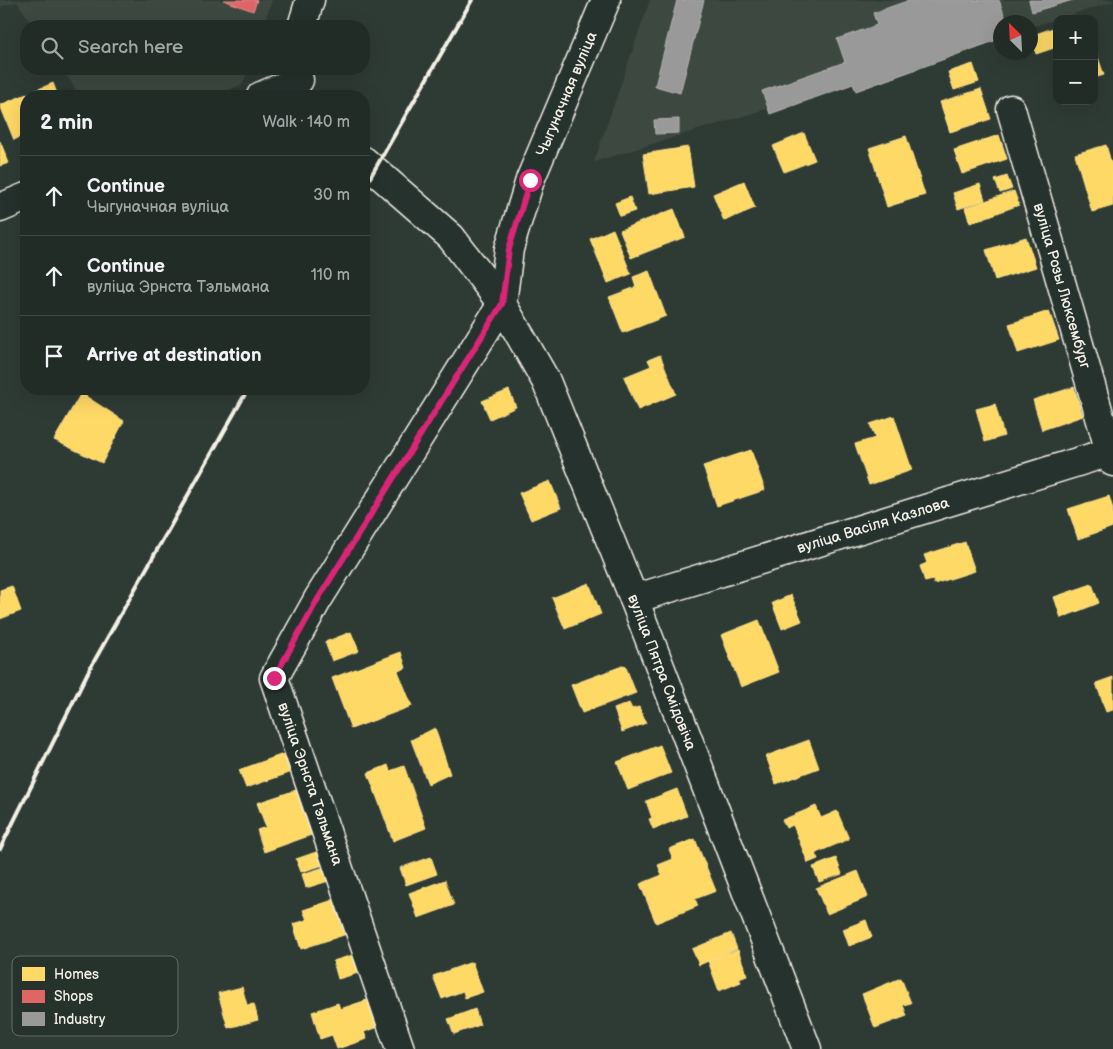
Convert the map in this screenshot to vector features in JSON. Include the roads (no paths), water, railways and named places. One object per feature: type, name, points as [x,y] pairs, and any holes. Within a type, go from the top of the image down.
[{"type":"street","points":[[304,20],[310,0]]},
{"type":"street","name":"Чыгуначная вуліца","points":[[502,304],[509,249],[530,180],[606,0]]},
{"type":"street","points":[[279,90],[302,82]]},
{"type":"street","name":"вуліца Розы Люксембург","points":[[1012,109],[1112,455]]},
{"type":"street","name":"вуліца Пятра Смідовіча","points":[[370,166],[451,236],[502,304],[546,381],[634,599],[807,1049]]},
{"type":"street","points":[[0,208],[20,200]]},
{"type":"street","name":"вуліца Эрнста Тэльмана","points":[[400,1049],[274,678],[318,599],[502,304]]},
{"type":"street","name":"вуліца Васіля Казлова","points":[[634,599],[1112,455]]},
{"type":"railway","points":[[370,178],[472,0]]},
{"type":"railway","points":[[0,849],[88,672],[245,395]]}]
